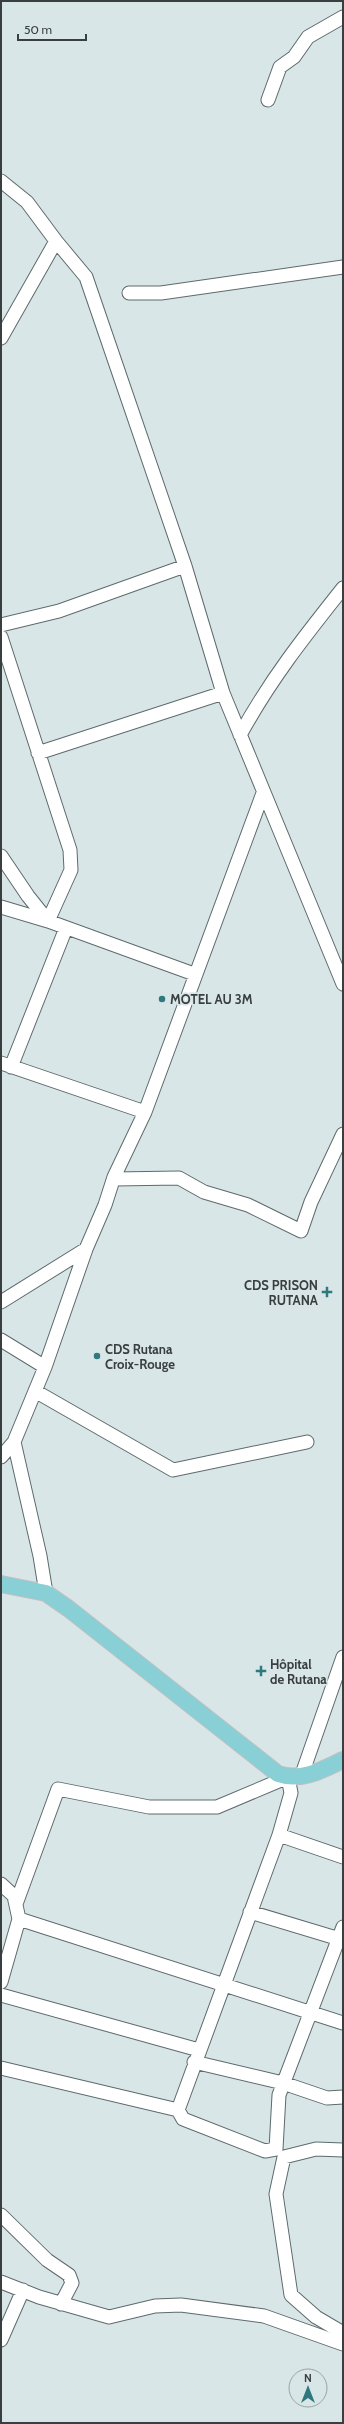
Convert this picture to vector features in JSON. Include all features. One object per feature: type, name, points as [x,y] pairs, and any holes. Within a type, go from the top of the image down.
[{"type":"main road","points":[[1,1584],[46,1593],[103,1635],[278,1774],[294,1777],[343,1760]]},
{"type":"street","points":[[268,100],[280,67],[294,57],[308,37],[343,17]]},
{"type":"street","points":[[1,181],[27,202],[56,241],[86,277],[185,566],[223,693],[343,984]]},
{"type":"street","points":[[1,338],[56,241]]},
{"type":"street","points":[[129,293],[161,293],[343,267]]},
{"type":"street","points":[[1,626],[59,611],[185,566]]},
{"type":"street","points":[[240,735],[261,696],[283,663],[343,588]]},
{"type":"street","points":[[1,637],[70,850],[71,870],[48,921]]},
{"type":"street","points":[[38,753],[223,693]]},
{"type":"street","points":[[1,1458],[14,1442],[45,1368],[86,1249],[106,1204],[114,1179],[145,1112],[194,974],[263,793]]},
{"type":"street","points":[[1,856],[28,896],[48,921]]},
{"type":"street","points":[[1,907],[48,921],[194,974]]},
{"type":"street","points":[[66,928],[6,1065],[145,1112]]},
{"type":"street","points":[[114,1179],[179,1178],[204,1192],[248,1204],[301,1231],[311,1202],[343,1134]]},
{"type":"street","points":[[1,1302],[86,1249]]},
{"type":"street","points":[[1,1340],[45,1368]]},
{"type":"street","points":[[35,1391],[173,1470],[307,1442]]},
{"type":"street","points":[[14,1442],[40,1556],[46,1593]]},
{"type":"street","points":[[250,1912],[342,1935],[279,2095],[276,2149],[265,2151],[183,2119],[178,2110],[196,2056],[222,1986],[279,1835],[294,1777],[339,1683],[343,1657]]},
{"type":"street","points":[[16,1904],[58,1789],[149,1807],[217,1807],[294,1777]]},
{"type":"street","points":[[279,1835],[343,1857]]},
{"type":"street","points":[[1,1884],[14,1896],[19,1919],[1,1982]]},
{"type":"street","points":[[19,1919],[222,1986],[343,2023]]},
{"type":"street","points":[[1,1995],[327,2098],[343,2097]]},
{"type":"street","points":[[1,2068],[178,2110]]},
{"type":"street","points":[[343,2150],[316,2149],[284,2157],[276,2194],[291,2295],[316,2317],[343,2333]]},
{"type":"street","points":[[1,2215],[47,2260],[69,2275],[72,2283],[61,2304]]},
{"type":"street","points":[[1,2282],[61,2304],[109,2317],[155,2306],[181,2305],[264,2316],[343,2344]]},
{"type":"street","points":[[1,2340],[23,2290]]},
{"type":"place","name":"MOTEL AU 3M","points":[[162,999]]},
{"type":"place","name":"CDS PRISON RUTANA","points":[[327,1292]]},
{"type":"place","name":"CDS Rutana Croix-Rouge","points":[[97,1356]]},
{"type":"place","name":"Hôpital de Rutana","points":[[261,1671]]}]
